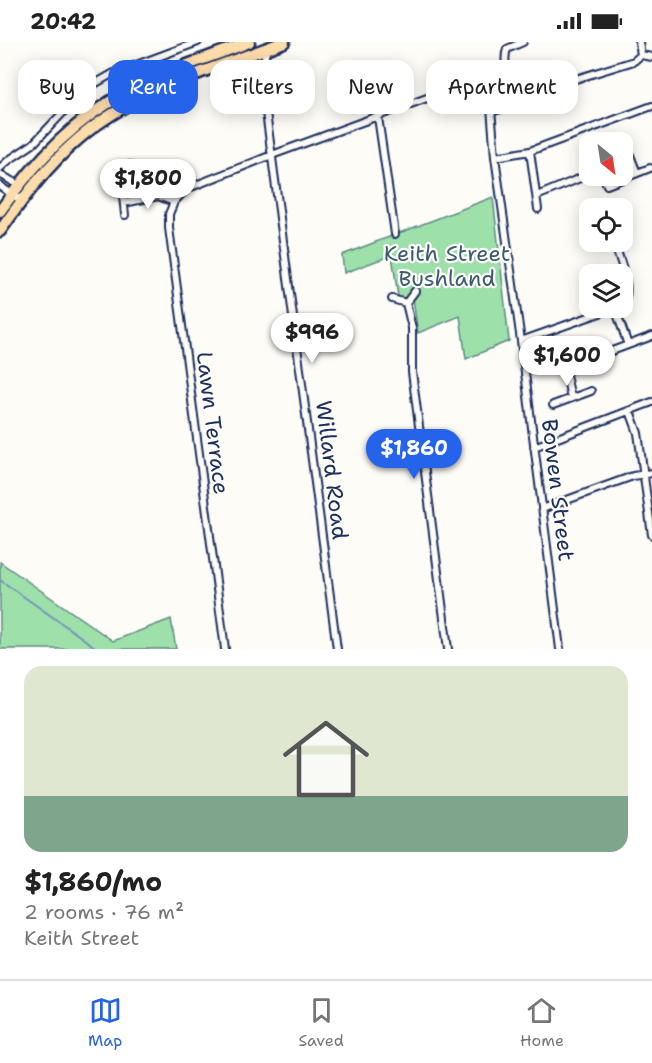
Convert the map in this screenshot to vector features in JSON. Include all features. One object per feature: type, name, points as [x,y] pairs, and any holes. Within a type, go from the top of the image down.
[{"type":"highway","points":[[0,211],[15,190],[60,139],[103,106],[158,77],[249,42]]},
{"type":"highway","points":[[198,74],[284,42]]},
{"type":"highway","points":[[103,106],[108,110]]},
{"type":"highway","points":[[0,231],[45,171],[68,148],[113,114]]},
{"type":"street","points":[[0,168],[33,144],[75,100],[91,87],[112,74],[198,42]]},
{"type":"street","points":[[505,60],[507,50],[523,42]]},
{"type":"street","points":[[639,42],[641,55]]},
{"type":"street","name":"Willard Road","points":[[263,60],[267,48]]},
{"type":"street","points":[[641,55],[652,57]]},
{"type":"street","points":[[578,78],[634,61],[641,55]]},
{"type":"street","name":"Willard Road","points":[[243,57],[247,60]]},
{"type":"street","name":"Bowen Street","points":[[378,117],[426,99]]},
{"type":"street","points":[[495,157],[530,151],[652,106]]},
{"type":"street","name":"Willard Road","points":[[266,114],[337,649]]},
{"type":"street","name":"Bowen Street","points":[[491,114],[495,157],[560,649]]},
{"type":"street","points":[[124,203],[158,196],[174,202],[186,189],[378,117],[395,234]]},
{"type":"street","points":[[530,151],[538,209]]},
{"type":"street","points":[[633,163],[637,173]]},
{"type":"street","points":[[125,215],[120,168],[130,165]]},
{"type":"street","points":[[633,175],[650,168]]},
{"type":"street","points":[[0,174],[25,197]]},
{"type":"street","points":[[537,196],[579,179]]},
{"type":"street","points":[[0,186],[15,190],[25,197]]},
{"type":"street","name":"Lawn Terrace","points":[[174,202],[169,214],[169,228],[225,649]]},
{"type":"street","points":[[414,291],[406,303],[412,328],[412,372],[448,649]]},
{"type":"street","points":[[392,299],[406,303]]},
{"type":"street","points":[[521,341],[586,318]]},
{"type":"street","points":[[618,318],[628,345]]},
{"type":"street","points":[[571,398],[566,375],[568,369],[652,336]]},
{"type":"street","points":[[553,405],[591,391]]},
{"type":"street","points":[[534,447],[652,402]]},
{"type":"street","points":[[630,411],[640,443],[652,535]]},
{"type":"street","points":[[542,509],[633,476],[652,474]]},
{"type":"green space","name":"Keith Street Bushland","points":[[493,197],[509,341],[466,359],[460,316],[418,333],[413,299],[399,304],[392,255],[344,273],[342,255]]},
{"type":"green space","points":[[0,562],[113,641],[171,619],[176,649],[0,649]]},
{"type":"waterway","points":[[0,580],[96,649]]}]
